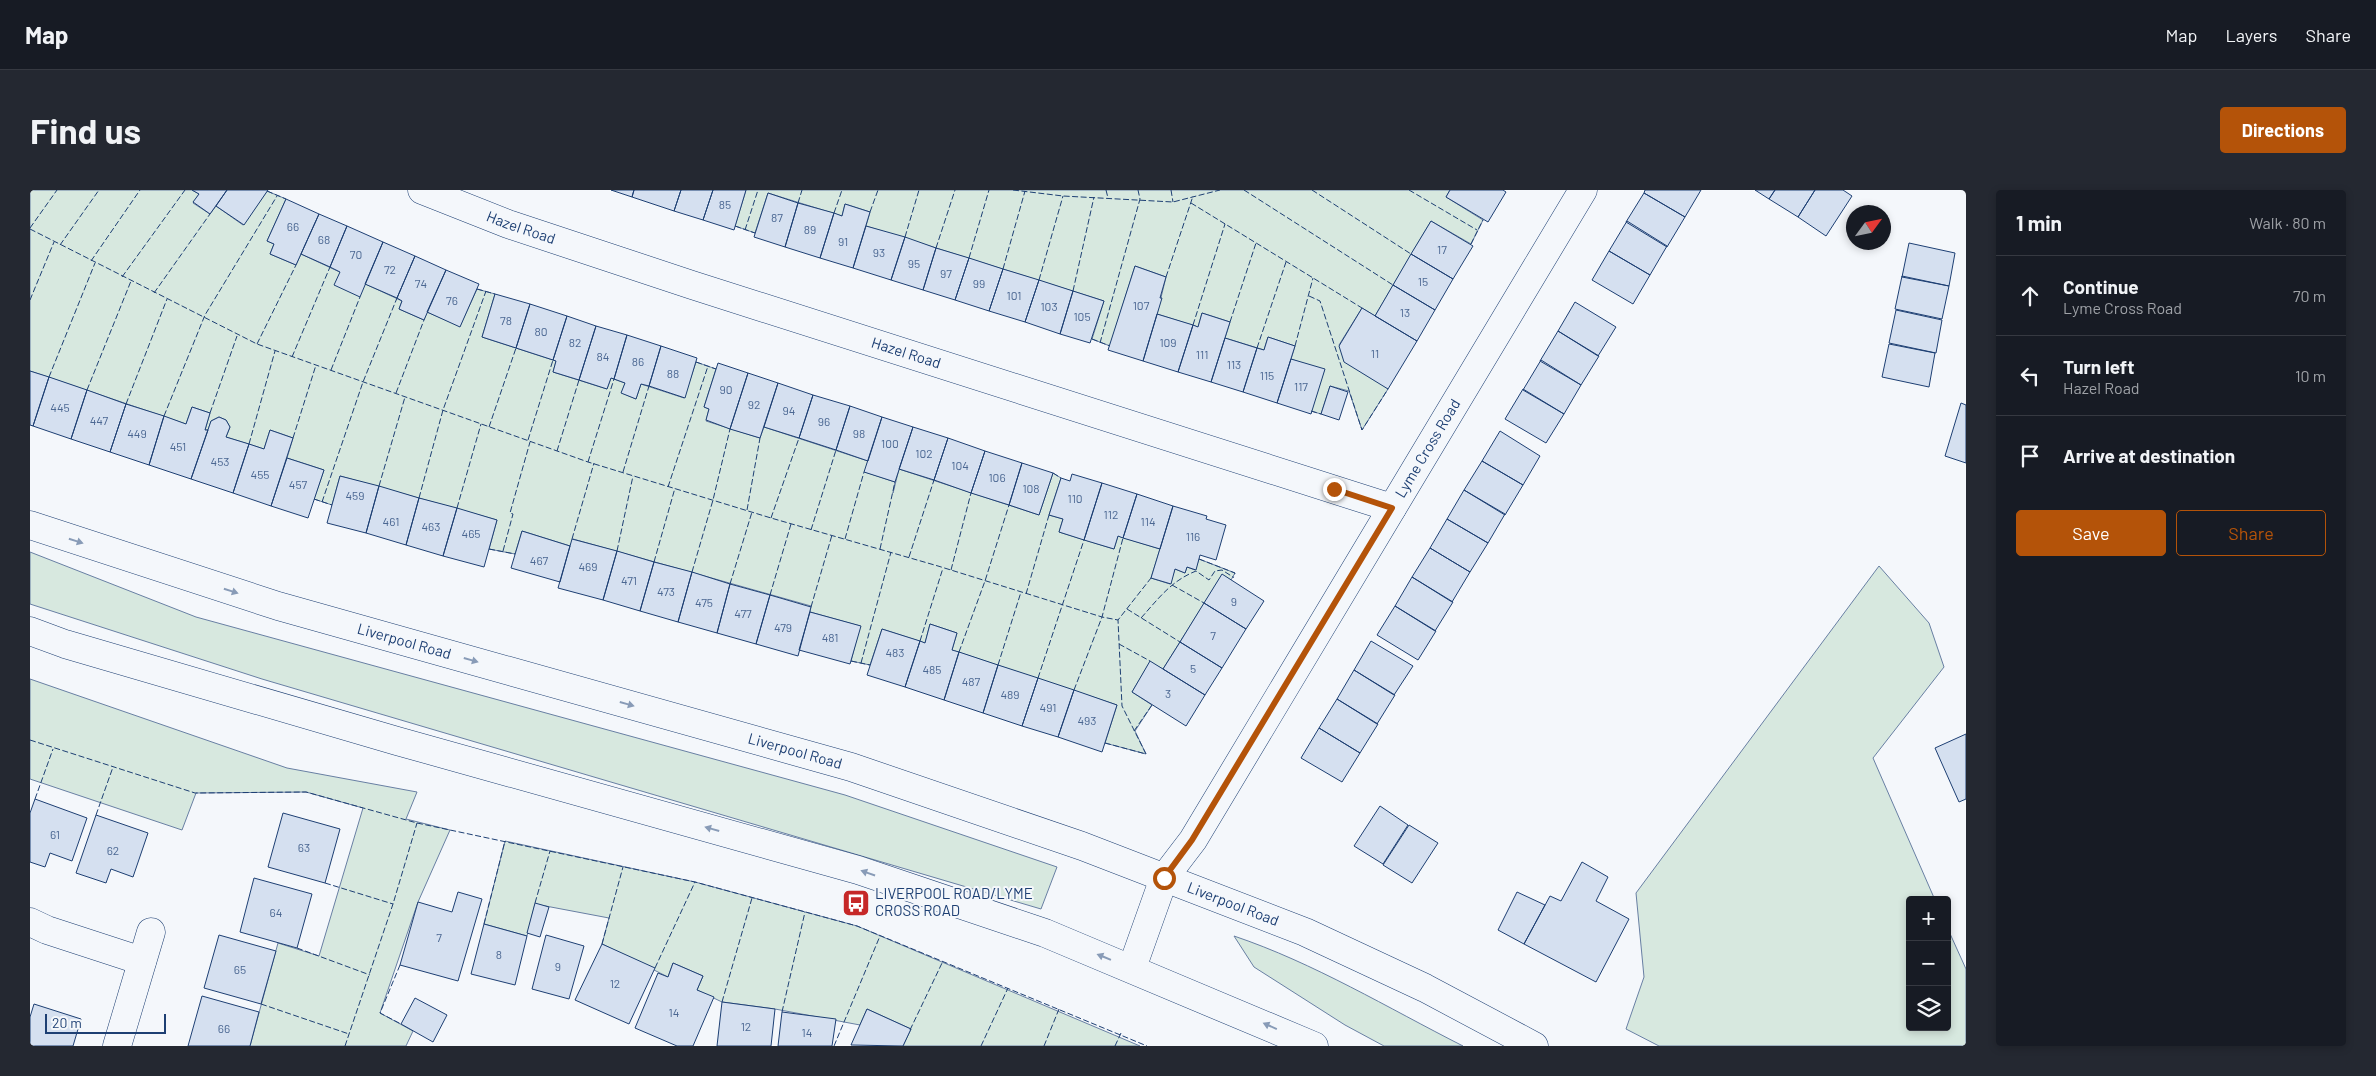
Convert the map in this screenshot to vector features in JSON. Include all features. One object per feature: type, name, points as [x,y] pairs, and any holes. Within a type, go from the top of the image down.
[{"type":"main road","name":"Hazel Road","points":[[422,190],[508,224],[683,282],[1392,508]]},
{"type":"main road","name":"Lyme Cross Road","points":[[1132,968],[1164,878],[1192,840],[1582,190]]},
{"type":"main road","name":"Liverpool Road","points":[[30,524],[278,606],[851,767],[1082,846],[1305,932],[1424,988],[1534,1046]]},
{"type":"main road","points":[[30,631],[65,644],[397,741],[858,870],[1045,933],[1314,1046]]},
{"type":"main road","points":[[30,922],[47,930],[142,961]]},
{"type":"main road","points":[[117,1046],[151,932]]},
{"type":"shaded area","points":[[30,190],[192,190],[199,194],[193,203],[210,214],[216,206],[243,225],[267,191],[286,199],[267,241],[274,244],[270,254],[296,265],[301,254],[402,301],[399,309],[424,320],[427,312],[460,326],[477,289],[495,294],[482,337],[556,361],[553,372],[607,389],[611,378],[625,383],[622,393],[636,399],[641,384],[684,398],[696,362],[716,369],[704,407],[709,409],[706,421],[760,438],[764,427],[868,461],[865,472],[895,482],[893,493],[899,469],[1039,515],[1053,473],[1061,478],[1049,515],[1063,519],[1059,532],[1114,549],[1118,536],[1160,549],[1151,578],[1170,584],[1175,569],[1185,573],[1187,567],[1195,570],[1199,559],[1235,573],[1231,580],[1222,575],[1163,669],[1150,662],[1132,692],[1152,705],[1135,731],[1146,754],[1105,743],[1117,705],[952,650],[957,633],[930,624],[925,643],[882,629],[870,665],[851,661],[860,626],[810,612],[811,606],[573,539],[570,546],[522,531],[515,554],[489,549],[497,520],[340,476],[332,505],[314,499],[324,470],[287,458],[293,438],[270,430],[264,449],[226,437],[230,427],[226,420],[219,417],[211,421],[208,430],[205,430],[210,413],[192,407],[186,424],[30,371]]},
{"type":"shaded area","points":[[746,190],[1450,190],[1446,197],[1483,220],[1471,244],[1431,221],[1375,316],[1362,308],[1339,345],[1388,389],[1362,430],[1349,391],[1330,386],[1321,414],[1311,411],[1324,371],[1291,359],[1295,346],[1268,337],[1264,350],[1225,338],[1230,322],[1202,313],[1198,327],[1157,314],[1166,277],[1135,266],[1110,346],[1092,339],[1104,301],[866,226],[870,212],[845,204],[842,216],[768,193],[755,233],[735,226]]},
{"type":"shaded area","points":[[30,552],[196,617],[845,795],[1057,867],[1041,909],[262,679],[30,604]]},
{"type":"shaded area","points":[[1879,566],[1929,623],[1944,667],[1873,758],[1933,896],[1906,896],[1906,1031],[1951,1031],[1951,936],[1966,969],[1966,1046],[1659,1046],[1626,1029],[1644,977],[1636,893]]},
{"type":"shaded area","points":[[30,679],[287,768],[417,792],[406,819],[450,830],[418,902],[380,1013],[413,1031],[406,1046],[250,1046],[278,943],[319,956],[363,808],[306,792],[196,793],[182,830],[30,779]]},
{"type":"shaded area","points":[[505,841],[695,882],[857,926],[1140,1046],[903,1046],[911,1029],[867,1009],[860,1025],[775,1009],[722,1002],[697,990],[703,976],[673,963],[668,977],[602,944],[609,918],[535,904],[527,936],[484,924]]},
{"type":"shaded area","points":[[1234,936],[1293,959],[1463,1046],[1384,1046],[1345,1025],[1254,967]]},
{"type":"building","points":[[192,190],[227,190],[210,214],[193,202],[199,194]]},
{"type":"building","points":[[227,190],[268,190],[244,225],[216,206]]},
{"type":"building","points":[[611,190],[634,190],[632,197]]},
{"type":"building","points":[[634,190],[681,190],[674,211],[632,197]]},
{"type":"building","points":[[681,190],[713,190],[703,220],[674,211]]},
{"type":"building","points":[[713,190],[746,190],[734,230],[703,220]]},
{"type":"building","points":[[1450,190],[1503,190],[1506,192],[1488,222],[1446,197]]},
{"type":"building","points":[[1645,190],[1701,190],[1685,217],[1644,193]]},
{"type":"building","points":[[1755,190],[1775,190],[1769,199]]},
{"type":"building","points":[[1775,190],[1815,190],[1798,217],[1769,199]]},
{"type":"building","points":[[1815,190],[1843,190],[1852,196],[1826,236],[1798,217]]},
{"type":"building","points":[[768,193],[798,203],[785,247],[754,237]]},
{"type":"building","points":[[1644,193],[1685,217],[1667,247],[1626,222]]},
{"type":"building","points":[[286,199],[319,214],[296,265],[270,254],[274,244],[267,241]]},
{"type":"building","points":[[798,203],[834,213],[820,258],[785,247]]},
{"type":"building","points":[[845,204],[870,212],[853,268],[820,258],[834,213],[842,216]]},
{"type":"building","points":[[319,214],[347,226],[330,267],[301,254]]},
{"type":"building","points":[[1431,221],[1473,246],[1453,279],[1411,254]]},
{"type":"building","points":[[1627,221],[1667,246],[1650,275],[1609,251]]},
{"type":"building","points":[[347,226],[383,242],[360,297],[334,285],[340,272],[330,267]]},
{"type":"building","points":[[866,226],[905,237],[891,280],[853,268]]},
{"type":"building","points":[[905,237],[936,248],[923,290],[891,280]]},
{"type":"building","points":[[383,242],[415,256],[397,298],[365,284]]},
{"type":"building","points":[[1909,243],[1955,253],[1949,286],[1902,277]]},
{"type":"building","points":[[936,248],[969,258],[955,300],[923,290]]},
{"type":"building","points":[[1609,251],[1650,275],[1633,304],[1592,280]]},
{"type":"building","points":[[1411,254],[1453,279],[1435,310],[1393,285]]},
{"type":"building","points":[[415,256],[446,270],[424,320],[399,309],[402,301],[397,298]]},
{"type":"building","points":[[969,258],[1003,269],[989,311],[955,300]]},
{"type":"building","points":[[1135,266],[1166,277],[1160,298],[1162,298],[1143,361],[1108,350]]},
{"type":"building","points":[[1003,269],[1039,280],[1025,322],[989,311]]},
{"type":"building","points":[[446,270],[479,284],[460,327],[427,312]]},
{"type":"building","points":[[1902,276],[1949,286],[1942,319],[1895,309]]},
{"type":"building","points":[[1039,280],[1073,291],[1060,334],[1025,322]]},
{"type":"building","points":[[1393,285],[1435,310],[1417,341],[1375,316]]},
{"type":"building","points":[[1073,291],[1104,301],[1090,343],[1060,334]]},
{"type":"building","points":[[495,294],[530,304],[516,348],[482,337]]},
{"type":"building","points":[[1575,302],[1616,327],[1598,356],[1558,331]]},
{"type":"building","points":[[530,304],[567,316],[553,360],[516,348]]},
{"type":"building","points":[[1362,308],[1417,341],[1388,389],[1344,362],[1339,346]]},
{"type":"building","points":[[1896,310],[1942,320],[1936,353],[1889,343]]},
{"type":"building","points":[[1202,313],[1230,322],[1211,382],[1178,372],[1193,325],[1198,327]]},
{"type":"building","points":[[1157,314],[1193,325],[1178,372],[1143,361]]},
{"type":"building","points":[[567,316],[596,326],[579,380],[553,372],[556,361],[553,360]]},
{"type":"building","points":[[596,326],[627,335],[614,379],[611,378],[607,389],[579,380]]},
{"type":"building","points":[[1558,331],[1599,356],[1581,385],[1540,361]]},
{"type":"building","points":[[627,335],[661,346],[649,386],[641,384],[636,399],[621,393],[625,383],[614,379]]},
{"type":"building","points":[[1268,337],[1295,346],[1277,403],[1243,392],[1257,348],[1264,350]]},
{"type":"building","points":[[1225,338],[1257,348],[1243,392],[1211,382]]},
{"type":"building","points":[[1889,344],[1935,353],[1929,387],[1882,377]]},
{"type":"building","points":[[661,346],[697,358],[685,398],[649,386]]},
{"type":"building","points":[[1291,359],[1325,369],[1311,414],[1277,403]]},
{"type":"building","points":[[1541,360],[1581,385],[1564,414],[1523,390]]},
{"type":"building","points":[[718,363],[748,373],[730,429],[706,420],[709,409],[704,407]]},
{"type":"building","points":[[30,371],[49,377],[33,426],[30,425]]},
{"type":"building","points":[[748,373],[778,383],[760,438],[730,429]]},
{"type":"building","points":[[49,377],[87,390],[71,439],[33,426]]},
{"type":"building","points":[[778,383],[813,395],[799,438],[764,427]]},
{"type":"building","points":[[1330,386],[1348,392],[1339,420],[1321,414]]},
{"type":"building","points":[[1523,389],[1564,414],[1546,443],[1505,419]]},
{"type":"building","points":[[87,390],[126,404],[110,452],[71,439]]},
{"type":"building","points":[[813,395],[850,406],[836,450],[799,438]]},
{"type":"building","points":[[1961,403],[1966,405],[1966,463],[1945,456]]},
{"type":"building","points":[[126,404],[164,416],[149,465],[110,452]]},
{"type":"building","points":[[850,406],[882,417],[868,461],[836,450]]},
{"type":"building","points":[[192,407],[210,413],[205,430],[208,430],[191,479],[149,465],[164,416],[186,424]]},
{"type":"building","points":[[219,417],[226,420],[230,427],[226,437],[249,444],[233,493],[191,479],[211,421]]},
{"type":"building","points":[[882,417],[913,427],[895,482],[864,472]]},
{"type":"building","points":[[913,427],[948,438],[934,480],[899,469]]},
{"type":"building","points":[[270,430],[293,438],[271,506],[233,493],[249,444],[264,449]]},
{"type":"building","points":[[1500,431],[1540,456],[1523,485],[1482,461]]},
{"type":"building","points":[[948,438],[985,451],[971,493],[934,480]]},
{"type":"building","points":[[985,451],[1022,463],[1009,505],[971,493]]},
{"type":"building","points":[[287,458],[324,470],[308,518],[271,506]]},
{"type":"building","points":[[1482,461],[1523,485],[1505,515],[1464,490]]},
{"type":"building","points":[[1022,463],[1053,473],[1039,515],[1009,505]]},
{"type":"building","points":[[1072,474],[1102,483],[1084,540],[1059,532],[1063,519],[1049,515],[1061,478],[1070,481]]},
{"type":"building","points":[[340,476],[379,486],[366,533],[327,523]]},
{"type":"building","points":[[1102,483],[1137,494],[1123,538],[1118,536],[1114,549],[1084,540]]},
{"type":"building","points":[[379,486],[419,498],[406,545],[366,533]]},
{"type":"building","points":[[1464,490],[1505,514],[1488,543],[1447,519]]},
{"type":"building","points":[[1137,494],[1173,506],[1160,549],[1123,538]]},
{"type":"building","points":[[419,498],[457,508],[443,556],[406,545]]},
{"type":"building","points":[[1173,506],[1207,516],[1206,519],[1226,525],[1216,560],[1200,555],[1196,570],[1187,567],[1185,573],[1175,569],[1171,584],[1151,578]]},
{"type":"building","points":[[457,508],[497,520],[484,567],[443,556]]},
{"type":"building","points":[[1447,519],[1488,543],[1470,572],[1430,548]]},
{"type":"building","points":[[522,531],[570,546],[560,582],[511,568]]},
{"type":"building","points":[[572,539],[617,551],[603,600],[558,588]]},
{"type":"building","points":[[1430,548],[1470,572],[1452,602],[1412,577]]},
{"type":"building","points":[[617,551],[654,562],[640,611],[603,600]]},
{"type":"building","points":[[654,562],[692,572],[678,622],[640,611]]},
{"type":"building","points":[[692,572],[730,584],[717,633],[678,622]]},
{"type":"building","points":[[1222,574],[1264,601],[1246,629],[1204,603]]},
{"type":"building","points":[[1412,577],[1453,602],[1435,631],[1395,606]]},
{"type":"building","points":[[730,584],[770,595],[756,644],[717,633]]},
{"type":"building","points":[[770,595],[811,607],[798,656],[756,644]]},
{"type":"building","points":[[1204,603],[1246,629],[1222,668],[1180,642]]},
{"type":"building","points":[[1395,606],[1436,631],[1418,660],[1377,635]]},
{"type":"building","points":[[810,612],[861,626],[850,664],[799,650]]},
{"type":"building","points":[[930,624],[957,633],[952,650],[959,652],[944,700],[905,687],[920,641],[925,643]]},
{"type":"building","points":[[882,629],[920,641],[905,687],[867,675]]},
{"type":"building","points":[[1371,641],[1413,666],[1394,695],[1354,670]]},
{"type":"building","points":[[1180,642],[1222,668],[1205,695],[1163,669]]},
{"type":"building","points":[[959,652],[998,665],[983,713],[944,700]]},
{"type":"building","points":[[1150,661],[1205,695],[1186,726],[1132,692]]},
{"type":"building","points":[[998,665],[1038,678],[1022,726],[983,713]]},
{"type":"building","points":[[1354,670],[1395,695],[1377,724],[1337,699]]},
{"type":"building","points":[[1038,678],[1074,690],[1058,737],[1022,726]]},
{"type":"building","points":[[1074,690],[1117,705],[1102,752],[1058,737]]},
{"type":"building","points":[[1337,699],[1378,724],[1360,753],[1319,728]]},
{"type":"building","points":[[1319,728],[1360,753],[1342,782],[1301,758]]},
{"type":"building","points":[[1966,734],[1966,799],[1959,802],[1935,748]]},
{"type":"building","points":[[35,799],[87,818],[72,861],[50,853],[45,867],[30,862],[30,813]]},
{"type":"building","points":[[1380,806],[1408,825],[1383,864],[1354,846]]},
{"type":"building","points":[[283,813],[340,829],[325,883],[268,867]]},
{"type":"building","points":[[96,815],[148,833],[133,877],[111,869],[106,883],[76,873]]},
{"type":"building","points":[[1409,825],[1438,843],[1412,883],[1383,865]]},
{"type":"building","points":[[1582,862],[1608,877],[1596,901],[1629,919],[1596,982],[1524,944],[1550,896],[1561,901]]},
{"type":"building","points":[[254,878],[312,894],[297,948],[240,932]]},
{"type":"building","points":[[458,892],[482,899],[458,981],[400,965],[418,902],[452,912]]},
{"type":"building","points":[[1517,892],[1545,905],[1524,944],[1498,930]]},
{"type":"building","points":[[535,903],[549,907],[540,937],[527,933]]},
{"type":"building","points":[[484,924],[527,936],[515,985],[471,974]]},
{"type":"building","points":[[219,935],[276,951],[261,1004],[204,988]]},
{"type":"building","points":[[546,935],[584,946],[569,999],[532,989]]},
{"type":"building","points":[[602,944],[655,968],[629,1024],[575,1000]]},
{"type":"building","points":[[673,963],[703,976],[697,990],[714,997],[693,1046],[677,1046],[635,1028],[658,973],[668,977]]},
{"type":"building","points":[[202,996],[259,1012],[250,1046],[188,1046]]},
{"type":"building","points":[[415,998],[447,1015],[433,1042],[401,1024]]},
{"type":"building","points":[[722,1002],[775,1009],[771,1046],[717,1046]]},
{"type":"building","points":[[34,1004],[81,1019],[73,1046],[30,1046],[30,1017]]},
{"type":"building","points":[[867,1009],[911,1029],[903,1046],[851,1045]]},
{"type":"building","points":[[782,1012],[836,1019],[832,1046],[778,1046]]},
{"type":"fence","points":[[30,228],[57,190]]},
{"type":"fence","points":[[60,245],[99,190]]},
{"type":"fence","points":[[91,261],[140,190]]},
{"type":"fence","points":[[122,277],[185,190]]},
{"type":"fence","points":[[745,230],[758,190]]},
{"type":"fence","points":[[798,203],[802,190]]},
{"type":"fence","points":[[834,213],[842,190]]},
{"type":"fence","points":[[870,212],[878,190]]},
{"type":"fence","points":[[905,237],[919,190]]},
{"type":"fence","points":[[936,248],[955,190]]},
{"type":"fence","points":[[969,258],[989,190]]},
{"type":"fence","points":[[1013,190],[1063,196],[1173,202],[1220,190]]},
{"type":"fence","points":[[1106,190],[1108,198]]},
{"type":"fence","points":[[1100,343],[1140,199],[1138,190]]},
{"type":"fence","points":[[1171,190],[1173,202]]},
{"type":"fence","points":[[1244,190],[1393,285]]},
{"type":"fence","points":[[1312,190],[1411,254]]},
{"type":"fence","points":[[1409,190],[1477,230]]},
{"type":"fence","points":[[267,191],[286,199]]},
{"type":"fence","points":[[1003,269],[1025,191]]},
{"type":"fence","points":[[164,416],[205,315],[277,196]]},
{"type":"fence","points":[[1039,280],[1063,196]]},
{"type":"fence","points":[[1166,277],[1193,196]]},
{"type":"fence","points":[[1073,291],[1094,197]]},
{"type":"fence","points":[[1191,203],[1362,308]]},
{"type":"fence","points":[[154,293],[210,214]]},
{"type":"fence","points":[[1471,244],[1483,220]]},
{"type":"fence","points":[[1193,325],[1225,224]]},
{"type":"fence","points":[[735,226],[755,233]]},
{"type":"fence","points":[[30,229],[257,344],[588,462],[1102,617],[1118,620],[1151,578]]},
{"type":"fence","points":[[30,300],[54,242]]},
{"type":"fence","points":[[1230,322],[1256,243]]},
{"type":"fence","points":[[1257,348],[1286,262]]},
{"type":"fence","points":[[49,377],[95,263]]},
{"type":"fence","points":[[257,344],[296,265]]},
{"type":"fence","points":[[292,357],[330,267]]},
{"type":"fence","points":[[1295,346],[1313,278]]},
{"type":"fence","points":[[87,390],[131,281]]},
{"type":"fence","points":[[477,289],[495,294]]},
{"type":"fence","points":[[419,498],[443,410],[486,291]]},
{"type":"fence","points":[[1309,296],[1320,301],[1362,430],[1388,389]]},
{"type":"fence","points":[[331,370],[360,297]]},
{"type":"fence","points":[[322,502],[363,382],[397,298]]},
{"type":"fence","points":[[126,404],[167,299]]},
{"type":"fence","points":[[396,393],[424,320]]},
{"type":"fence","points":[[210,413],[237,336]]},
{"type":"fence","points":[[1092,339],[1110,346]]},
{"type":"fence","points":[[489,427],[516,348]]},
{"type":"fence","points":[[249,444],[275,351]]},
{"type":"fence","points":[[528,440],[553,360]]},
{"type":"fence","points":[[696,362],[716,369]]},
{"type":"fence","points":[[293,438],[316,365]]},
{"type":"fence","points":[[668,487],[708,366]]},
{"type":"fence","points":[[588,462],[614,379]]},
{"type":"fence","points":[[557,451],[579,380]]},
{"type":"fence","points":[[623,472],[649,386]]},
{"type":"fence","points":[[379,486],[405,397]]},
{"type":"fence","points":[[1311,411],[1321,414]]},
{"type":"fence","points":[[457,508],[481,424]]},
{"type":"fence","points":[[692,572],[713,500],[730,429]]},
{"type":"fence","points":[[747,510],[760,438]]},
{"type":"fence","points":[[771,518],[799,438]]},
{"type":"fence","points":[[503,551],[513,514],[510,513],[530,442]]},
{"type":"fence","points":[[811,530],[836,450]]},
{"type":"fence","points":[[572,539],[594,463]]},
{"type":"fence","points":[[845,539],[864,472]]},
{"type":"fence","points":[[1053,473],[1061,478]]},
{"type":"fence","points":[[617,551],[633,476]]},
{"type":"fence","points":[[909,557],[934,480]]},
{"type":"fence","points":[[880,549],[895,482]]},
{"type":"fence","points":[[654,562],[675,488]]},
{"type":"fence","points":[[951,570],[971,493]]},
{"type":"fence","points":[[314,499],[332,505]]},
{"type":"fence","points":[[959,652],[985,581],[1009,505]]},
{"type":"fence","points":[[730,584],[752,512]]},
{"type":"fence","points":[[1026,594],[1049,515]]},
{"type":"fence","points":[[770,595],[791,524]]},
{"type":"fence","points":[[811,607],[832,535]]},
{"type":"fence","points":[[1074,690],[1102,617],[1123,538]]},
{"type":"fence","points":[[1038,678],[1084,540]]},
{"type":"fence","points":[[489,549],[515,554]]},
{"type":"fence","points":[[861,663],[891,552]]},
{"type":"fence","points":[[1199,559],[1235,573],[1233,578]]},
{"type":"fence","points":[[920,641],[943,568]]},
{"type":"fence","points":[[1141,618],[1172,585],[1187,575],[1196,571],[1209,580],[1215,571],[1222,570],[1233,577]]},
{"type":"fence","points":[[1172,585],[1204,603]]},
{"type":"fence","points":[[998,665],[1021,592]]},
{"type":"fence","points":[[1127,609],[1180,642]]},
{"type":"fence","points":[[1105,743],[1146,754],[1122,706],[1118,620]]},
{"type":"fence","points":[[1119,644],[1150,661]]},
{"type":"fence","points":[[851,661],[870,665]]},
{"type":"fence","points":[[1134,731],[1152,705]]},
{"type":"fence","points":[[30,740],[195,793],[306,792],[417,823],[695,882],[857,926],[1147,1046]]},
{"type":"fence","points":[[35,799],[53,749]]},
{"type":"fence","points":[[96,815],[113,767]]},
{"type":"fence","points":[[345,1046],[393,904],[417,823]]},
{"type":"fence","points":[[484,924],[505,841]]},
{"type":"fence","points":[[535,903],[550,851]]},
{"type":"fence","points":[[602,944],[623,867]]},
{"type":"fence","points":[[655,968],[695,882]]},
{"type":"fence","points":[[325,883],[393,904]]},
{"type":"fence","points":[[722,1002],[752,898]]},
{"type":"fence","points":[[782,1012],[805,912]]},
{"type":"fence","points":[[834,1046],[880,936]]},
{"type":"fence","points":[[297,948],[370,975]]},
{"type":"fence","points":[[910,1030],[943,961]]},
{"type":"fence","points":[[400,965],[380,1013],[401,1024]]},
{"type":"fence","points":[[981,1046],[1008,988]]},
{"type":"fence","points":[[261,1004],[349,1034]]},
{"type":"fence","points":[[1044,1046],[1059,1009]]},
{"type":"fence","points":[[1115,1046],[1121,1033]]},
{"type":"place","name":"LIVERPOOL ROAD/LYME CROSS ROAD","points":[[856,903]]},
{"type":"route","points":[[1164,878],[1192,840],[1392,508],[1334,489]]}]
